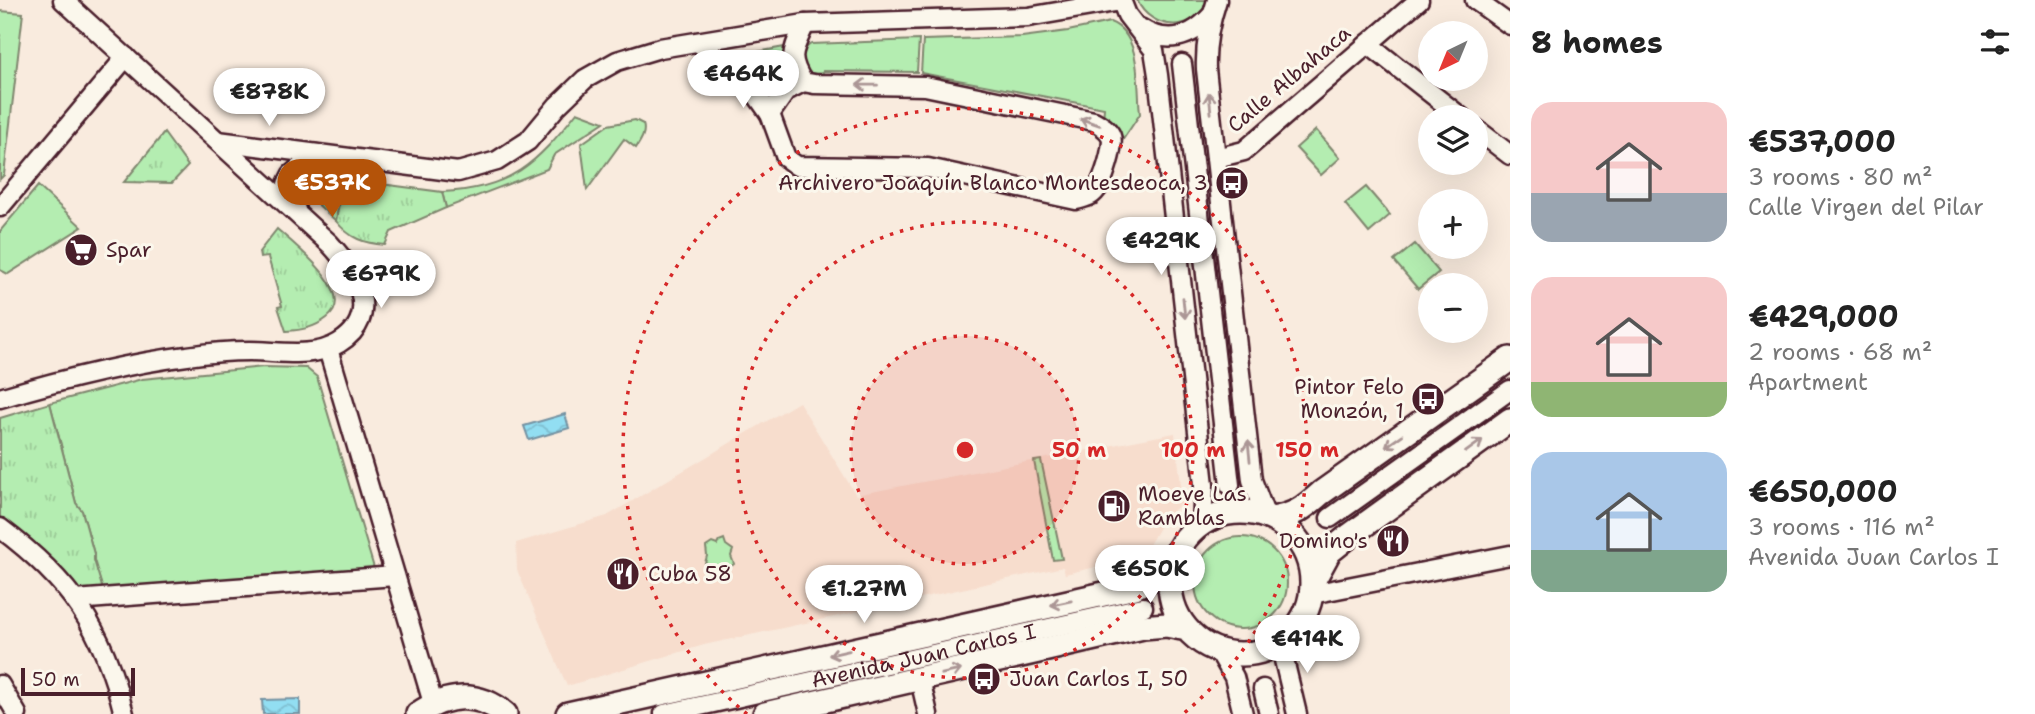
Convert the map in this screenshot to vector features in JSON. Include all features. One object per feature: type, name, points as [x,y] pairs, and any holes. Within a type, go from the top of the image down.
[{"type":"street","points":[[0,398],[130,364],[249,351],[308,352],[328,349],[340,342],[355,327],[363,300],[353,271],[330,244],[63,0]]},
{"type":"street","points":[[218,141],[458,172],[497,161],[528,141],[557,106],[585,79],[617,61],[660,48],[805,24],[1028,17],[1121,0],[1127,15],[1154,50],[1158,75],[1204,485],[1202,523]]},
{"type":"street","name":"Calle Albahaca","points":[[1216,158],[1244,151],[1419,0]]},
{"type":"street","points":[[1475,0],[1510,25]]},
{"type":"street","points":[[1137,26],[1149,34],[1176,38],[1202,27],[1214,8]]},
{"type":"street","points":[[1214,8],[1205,46],[1216,158],[1252,480],[1269,518]]},
{"type":"street","points":[[803,82],[793,66],[794,50],[805,24]]},
{"type":"street","points":[[698,41],[748,83],[770,114],[786,158],[797,166],[928,168],[1076,200],[1090,197],[1098,189],[1112,146],[1112,137],[1106,128],[1094,121],[925,86],[748,83]]},
{"type":"street","points":[[1368,44],[1446,105]]},
{"type":"street","points":[[0,207],[126,57]]},
{"type":"street","points":[[1182,64],[1230,485]]},
{"type":"street","points":[[770,114],[786,91],[803,82]]},
{"type":"street","points":[[1488,138],[1510,155]]},
{"type":"street","points":[[297,213],[287,184],[292,174],[316,154]]},
{"type":"street","points":[[328,349],[395,576],[425,709],[454,697],[475,698],[496,706],[505,714]]},
{"type":"street","points":[[1269,518],[1291,515],[1301,510],[1510,359]]},
{"type":"street","points":[[1330,518],[1510,390]]},
{"type":"street","points":[[1312,589],[1310,563],[1301,545],[1288,530],[1269,518],[1250,513],[1233,512],[1202,523],[1178,550],[1171,567],[1171,600],[1186,629],[1219,651],[1232,654],[1260,652],[1284,640],[1297,628],[1307,612],[1312,589],[1329,552],[1510,420]]},
{"type":"street","points":[[0,528],[29,550],[70,592],[87,616],[107,660],[124,714]]},
{"type":"street","points":[[1312,589],[1510,555]]},
{"type":"street","name":"Avenida Juan Carlos I","points":[[568,714],[1135,587],[1171,567]]},
{"type":"street","points":[[75,600],[395,576]]},
{"type":"street","name":"Avenida Juan Carlos I","points":[[664,714],[1143,607]]},
{"type":"street","name":"Avenida Juan Carlos I","points":[[765,714],[799,710],[1143,627],[1166,625],[1186,629]]},
{"type":"street","points":[[1284,640],[1283,660],[1297,714]]},
{"type":"street","points":[[1219,651],[1234,677],[1243,714]]},
{"type":"street","points":[[920,679],[928,714]]},
{"type":"street","points":[[0,685],[17,714]]},
{"type":"street","points":[[1263,689],[1269,714]]},
{"type":"shaded area","points":[[799,402],[856,495],[1175,433],[1183,502],[1164,519],[1145,556],[1065,574],[1063,567],[704,645],[567,686],[517,570],[516,543],[607,516]]},
{"type":"green space","points":[[1137,0],[1210,0],[1204,11],[1195,18],[1174,24],[1152,18]]},
{"type":"green space","points":[[0,11],[23,13],[4,175],[0,179]]},
{"type":"green space","points":[[1110,22],[1120,28],[1128,38],[1138,76],[1140,114],[1120,144],[1103,120],[1104,108],[921,73],[923,40],[1022,37]]},
{"type":"green space","points":[[919,40],[917,72],[823,71],[822,78],[808,73],[803,62],[804,50],[811,44]]},
{"type":"green space","points":[[790,46],[791,76],[787,80],[752,76],[734,59],[734,56]]},
{"type":"green space","points":[[577,112],[604,122],[554,155],[547,169],[446,208],[442,192],[486,186],[520,170],[548,146]]},
{"type":"green space","points":[[635,120],[644,127],[643,136],[636,148],[624,139],[587,190],[581,144],[608,125]]},
{"type":"green space","points":[[1316,130],[1340,158],[1321,175],[1296,148]]},
{"type":"green space","points":[[164,133],[188,166],[172,183],[124,182]]},
{"type":"green space","points":[[311,175],[343,179],[336,221],[302,190],[303,181]]},
{"type":"green space","points":[[343,179],[442,192],[446,208],[391,232],[385,245],[364,241],[352,236],[336,221]]},
{"type":"green space","points":[[38,186],[82,227],[8,274],[0,270],[0,231]]},
{"type":"green space","points":[[1366,187],[1390,215],[1369,233],[1345,204]]},
{"type":"green space","points":[[277,229],[321,270],[335,296],[335,308],[327,318],[313,326],[286,331],[278,307],[282,306],[268,257],[260,258],[259,252]]},
{"type":"green space","points":[[1415,244],[1418,248],[1418,259],[1428,259],[1439,272],[1418,273],[1418,289],[1394,261]]},
{"type":"green space","points":[[264,367],[306,368],[317,377],[374,568],[103,590],[82,511],[76,503],[50,403],[142,379]]},
{"type":"green space","points":[[50,403],[76,503],[82,511],[103,590],[70,596],[0,536],[0,418]]},
{"type":"green space","points":[[1041,460],[1062,559],[1053,560],[1034,461]]},
{"type":"green space","points":[[1241,537],[1259,540],[1274,550],[1284,565],[1287,583],[1284,601],[1274,616],[1259,626],[1241,629],[1223,626],[1208,616],[1198,601],[1195,583],[1198,565],[1208,550],[1223,540]]},
{"type":"green space","points":[[724,539],[726,545],[733,550],[731,556],[734,564],[728,569],[721,567],[714,570],[705,563],[706,547],[712,543],[717,545]]},
{"type":"water","points":[[565,414],[569,428],[529,440],[524,426]]},
{"type":"water","points":[[300,699],[300,714],[263,714],[262,700]]},
{"type":"place","name":"Archivero Joaquín Blanco Montesdeoca, 3","points":[[1232,183]]},
{"type":"place","name":"Spar","points":[[81,250]]},
{"type":"place","name":"Pintor Felo Monzón, 1","points":[[1428,399]]},
{"type":"place","name":"Moeve Las Ramblas","points":[[1114,506]]},
{"type":"place","name":"Domino's","points":[[1393,541]]},
{"type":"place","name":"Cuba 58","points":[[623,574]]},
{"type":"place","name":"Juan Carlos I, 50","points":[[984,679]]}]
